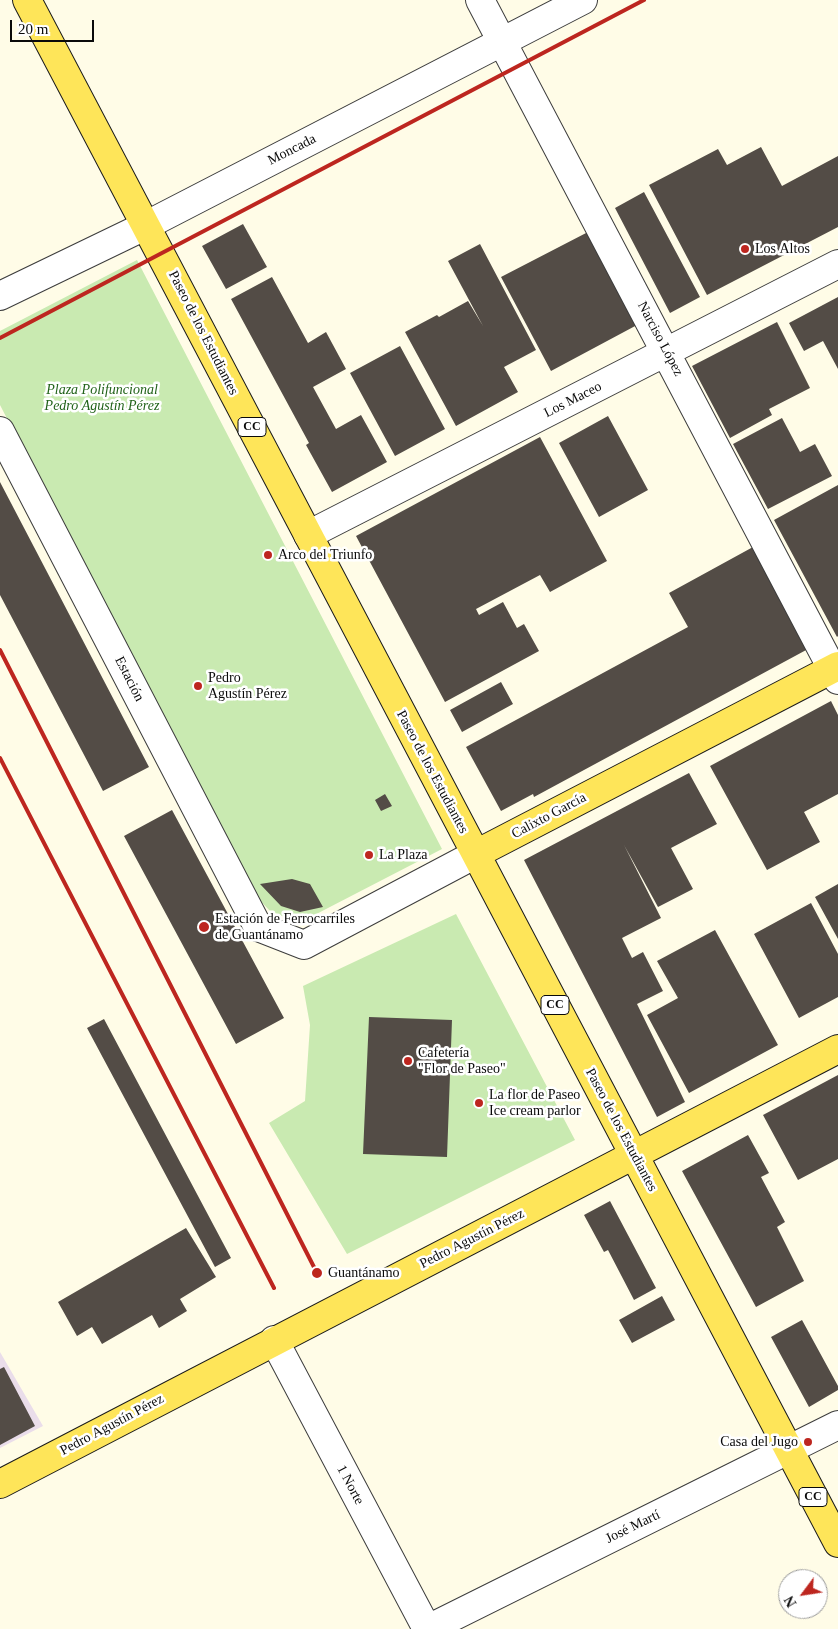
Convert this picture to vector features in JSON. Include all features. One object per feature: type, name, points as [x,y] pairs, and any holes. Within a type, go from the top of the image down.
[{"type":"main road","name":"Paseo de los Estudiantes","points":[[28,0],[838,1543]]},
{"type":"main road","name":"Calixto García","points":[[476,854],[836,671]]},
{"type":"main road","name":"Pedro Agustín Pérez","points":[[0,1484],[274,1340],[838,1050]]},
{"type":"street","name":"Narciso López","points":[[480,0],[836,671]]},
{"type":"street","name":"Moncada","points":[[0,296],[147,226],[583,0]]},
{"type":"street","name":"Los Maceo","points":[[308,535],[838,264]]},
{"type":"street","name":"Estación","points":[[0,431],[258,927]]},
{"type":"street","name":"Calixto García","points":[[258,927],[304,945],[476,854]]},
{"type":"street","name":"1 Norte","points":[[274,1340],[428,1629]]},
{"type":"street","name":"José Martí","points":[[428,1629],[838,1425]]},
{"type":"shaded area","points":[[0,1352],[43,1426],[0,1448]]},
{"type":"green space","name":"Plaza Polifuncional Pedro Agustín Pérez","points":[[137,260],[442,849],[299,923],[270,911],[252,892],[0,405],[0,331]]},
{"type":"green space","points":[[456,914],[575,1140],[347,1254],[269,1123],[305,1101],[310,1025],[303,986]]},
{"type":"building","points":[[761,147],[782,186],[838,156],[838,227],[707,295],[649,185],[718,149],[727,165]]},
{"type":"building","points":[[644,192],[700,297],[670,313],[615,208]]},
{"type":"building","points":[[243,224],[267,267],[226,289],[202,246]]},
{"type":"building","points":[[588,232],[637,325],[551,371],[501,277]]},
{"type":"building","points":[[480,244],[536,350],[504,367],[518,392],[456,426],[405,332],[437,315],[439,317],[468,301],[483,326],[448,261]]},
{"type":"building","points":[[272,277],[308,343],[326,332],[346,369],[313,387],[336,429],[361,415],[387,462],[332,492],[306,445],[309,443],[231,299]]},
{"type":"building","points":[[838,297],[838,369],[823,341],[804,351],[789,323]]},
{"type":"building","points":[[777,322],[810,388],[769,409],[772,415],[730,438],[692,366]]},
{"type":"building","points":[[400,346],[445,429],[395,456],[350,373]]},
{"type":"building","points":[[608,416],[648,490],[599,517],[559,443]]},
{"type":"building","points":[[782,418],[800,452],[815,444],[832,476],[768,509],[733,444]]},
{"type":"building","points":[[540,437],[607,561],[550,592],[540,575],[476,609],[479,615],[503,602],[517,628],[524,624],[539,651],[445,702],[356,536]]},
{"type":"building","points":[[0,482],[149,767],[103,791],[0,595]]},
{"type":"building","points":[[838,485],[838,636],[837,637],[774,520]]},
{"type":"building","points":[[753,547],[808,649],[534,797],[533,794],[501,811],[466,747],[688,627],[669,593]]},
{"type":"building","points":[[501,682],[513,704],[462,732],[450,710]]},
{"type":"building","points":[[831,701],[838,715],[838,794],[804,812],[820,842],[767,870],[710,766]]},
{"type":"building","points":[[689,773],[717,824],[671,848],[693,889],[658,907],[624,845],[661,918],[622,938],[632,958],[643,952],[663,991],[637,1004],[685,1102],[657,1117],[524,860]]},
{"type":"building","points":[[385,794],[392,806],[381,811],[375,800]]},
{"type":"building","name":"Estación de Ferrocarriles de Guantánamo","points":[[172,810],[284,1018],[236,1044],[124,836]]},
{"type":"building","points":[[292,879],[310,884],[323,907],[300,912],[281,906],[260,884]]},
{"type":"building","points":[[838,884],[838,939],[815,897]]},
{"type":"building","points":[[811,903],[838,954],[838,997],[799,1018],[754,934]]},
{"type":"building","points":[[715,930],[778,1045],[689,1093],[647,1015],[678,998],[657,961]]},
{"type":"building","points":[[369,1017],[452,1020],[447,1157],[363,1154]]},
{"type":"building","points":[[104,1019],[231,1258],[215,1267],[87,1028]]},
{"type":"building","points":[[838,1075],[838,1159],[798,1180],[763,1115]]},
{"type":"building","points":[[748,1135],[769,1173],[761,1177],[785,1222],[777,1227],[804,1281],[756,1307],[682,1171]]},
{"type":"building","points":[[610,1201],[656,1288],[634,1300],[608,1250],[604,1252],[584,1215]]},
{"type":"building","points":[[186,1228],[216,1277],[180,1299],[187,1311],[159,1328],[152,1315],[102,1344],[92,1327],[77,1336],[58,1302]]},
{"type":"building","points":[[662,1296],[675,1320],[632,1343],[619,1320]]},
{"type":"building","points":[[802,1320],[838,1386],[838,1390],[809,1407],[771,1337]]},
{"type":"building","points":[[4,1367],[35,1426],[0,1445],[0,1369]]},
{"type":"railway","points":[[0,338],[644,0]]},
{"type":"railway","points":[[0,650],[317,1273]]},
{"type":"railway","points":[[0,758],[274,1288]]},
{"type":"place","name":"Los Altos","points":[[745,249]]},
{"type":"place","name":"Arco del Triunfo","points":[[268,555]]},
{"type":"place","name":"Pedro Agustín Pérez","points":[[198,686]]},
{"type":"place","name":"La Plaza","points":[[369,855]]},
{"type":"place","name":"Estación de Ferrocarriles de Guantánamo","points":[[204,927]]},
{"type":"place","name":"Cafetería \"Flor de Paseo\"","points":[[408,1061]]},
{"type":"place","name":"La flor de Paseo Ice cream parlor","points":[[479,1103]]},
{"type":"place","name":"Guantánamo","points":[[317,1273]]},
{"type":"place","name":"Casa del Jugo","points":[[808,1442]]}]
